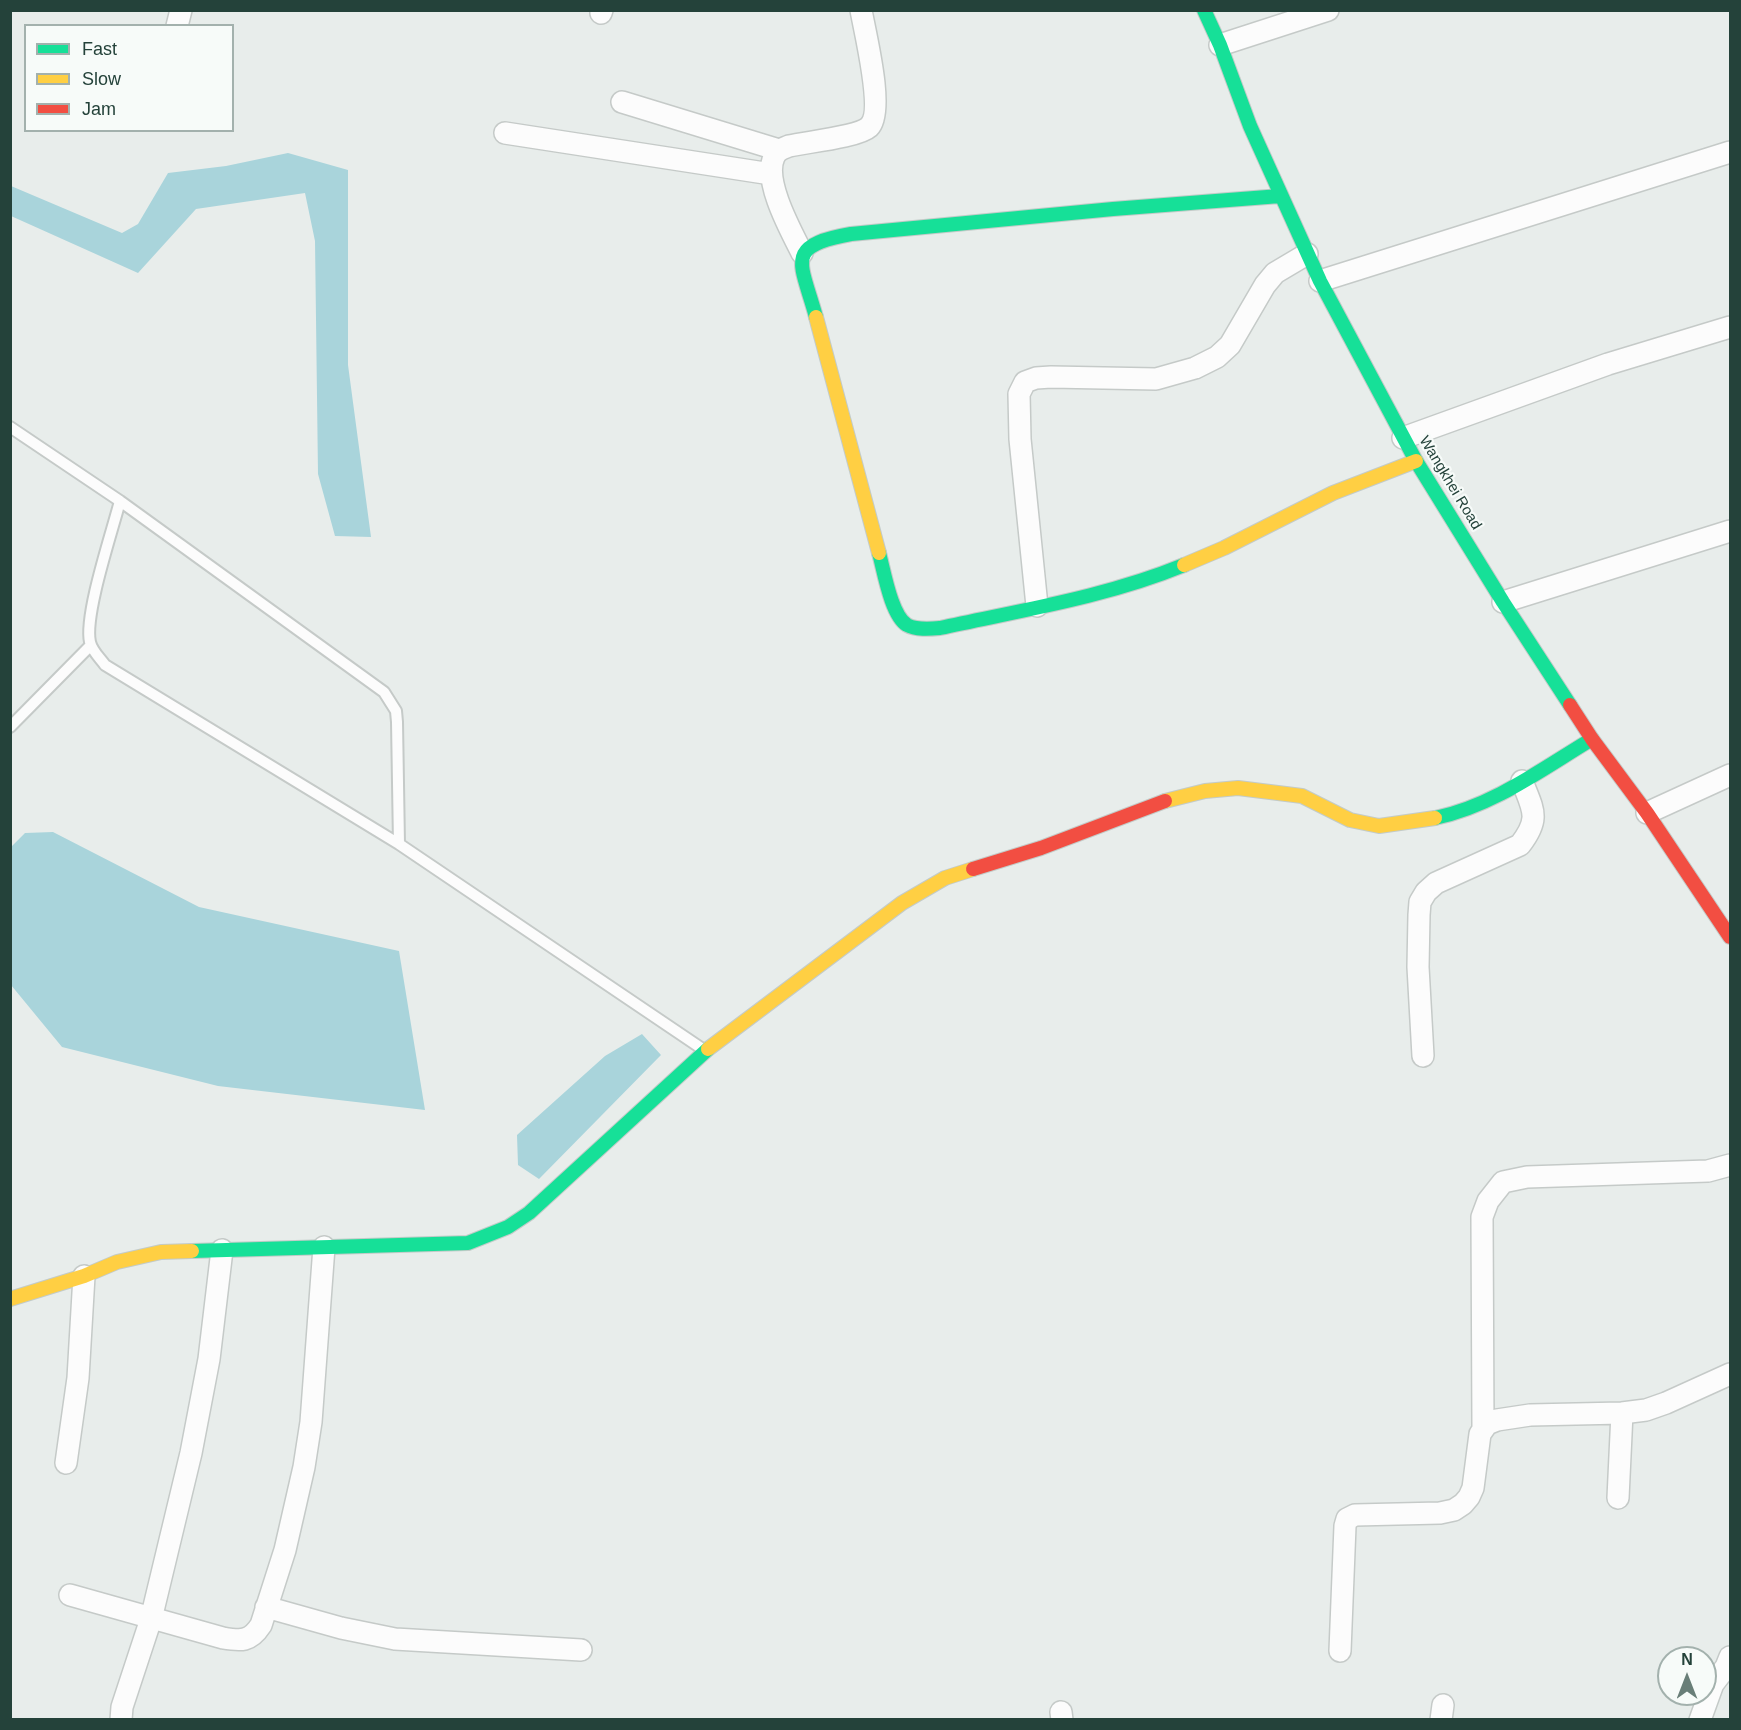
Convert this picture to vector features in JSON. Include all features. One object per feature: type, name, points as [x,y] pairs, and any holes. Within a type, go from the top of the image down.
[{"type":"street","points":[[802,254],[787,224],[771,174],[774,158],[779,150],[789,146],[857,133],[869,127],[875,116],[876,100],[861,10]]},
{"type":"street","name":"Wangkhei Road","points":[[1204,10],[1221,45],[1250,126],[1307,254],[1416,461],[1503,602],[1592,739],[1647,813],[1731,937]]},
{"type":"street","points":[[1221,45],[1328,10]]},
{"type":"street","points":[[622,102],[779,150]]},
{"type":"street","points":[[505,133],[771,174]]},
{"type":"street","points":[[1320,281],[1731,152]]},
{"type":"street","points":[[1280,196],[851,234],[810,244],[802,254],[801,262],[897,615],[902,623],[912,628],[940,628],[1105,592],[1157,576],[1224,548],[1334,493],[1416,461]]},
{"type":"street","points":[[1037,606],[1020,438],[1019,394],[1025,382],[1036,378],[1051,377],[1156,379],[1195,368],[1217,357],[1230,345],[1265,285],[1275,273],[1307,254]]},
{"type":"street","points":[[1403,438],[1608,364],[1731,327]]},
{"type":"street","points":[[1503,602],[1731,531]]},
{"type":"street","points":[[10,1299],[84,1276],[117,1262],[161,1252],[468,1243],[508,1227],[529,1213],[705,1051],[893,910],[945,878],[1041,848],[1175,797],[1205,790],[1238,788],[1270,790],[1302,796],[1350,820],[1379,826],[1417,822],[1455,814],[1493,799],[1592,739]]},
{"type":"street","points":[[1647,813],[1731,775]]},
{"type":"street","points":[[1423,1056],[1418,967],[1420,902],[1426,892],[1436,883],[1520,845],[1529,833],[1534,813],[1522,781]]},
{"type":"street","points":[[1483,1428],[1482,1217],[1488,1201],[1503,1182],[1527,1178],[1708,1171],[1731,1165]]},
{"type":"street","points":[[70,1595],[223,1638],[247,1639],[255,1635],[261,1625],[285,1550],[304,1467],[311,1422],[324,1247]]},
{"type":"street","points":[[121,1719],[122,1707],[151,1619],[190,1453],[209,1359],[222,1250]]},
{"type":"street","points":[[66,1463],[78,1378],[84,1276]]},
{"type":"street","points":[[1340,1651],[1347,1519],[1354,1515],[1440,1513],[1454,1510],[1463,1504],[1473,1488],[1480,1434],[1487,1424],[1497,1420],[1530,1415],[1622,1413],[1646,1410],[1731,1374]]},
{"type":"street","points":[[1618,1498],[1622,1413]]},
{"type":"street","points":[[267,1607],[341,1628],[395,1639],[581,1650]]},
{"type":"street","points":[[1700,1719],[1713,1684],[1731,1657]]},
{"type":"lane","points":[[10,427],[120,501],[384,692],[396,711],[399,843]]},
{"type":"lane","points":[[120,501],[91,611],[89,632],[91,645],[105,665],[399,843],[705,1051]]},
{"type":"lane","points":[[10,727],[91,645]]},
{"type":"water","points":[[288,153],[348,170],[348,365],[371,537],[335,536],[318,474],[315,241],[305,193],[196,209],[138,273],[11,216],[11,186],[122,233],[138,224],[168,173],[226,166]]},
{"type":"water","points":[[53,832],[199,907],[399,951],[425,1110],[218,1086],[62,1047],[11,985],[11,847],[25,833]]},
{"type":"water","points":[[642,1034],[661,1055],[539,1179],[518,1165],[517,1135],[605,1056]]},
{"type":"traffic: fast","points":[[1204,10],[1220,45],[1250,126],[1320,281],[1416,461],[1570,705]]},
{"type":"traffic: fast","points":[[816,317],[802,259],[806,251],[815,244],[829,239],[851,234],[1113,209],[1280,196]]},
{"type":"traffic: fast","points":[[879,553],[892,603],[901,620],[914,628],[923,629],[940,628],[1063,602],[1124,586],[1184,565]]},
{"type":"traffic: fast","points":[[1435,818],[1497,796],[1592,739]]},
{"type":"traffic: fast","points":[[192,1251],[468,1243],[508,1227],[529,1213],[708,1049]]},
{"type":"traffic: slow","points":[[816,317],[879,553]]},
{"type":"traffic: slow","points":[[1184,565],[1224,548],[1333,493],[1416,461]]},
{"type":"traffic: slow","points":[[1165,801],[1205,791],[1238,788],[1302,796],[1350,820],[1379,826],[1435,818]]},
{"type":"traffic: slow","points":[[708,1049],[902,903],[945,878],[973,869]]},
{"type":"traffic: slow","points":[[10,1299],[84,1276],[117,1262],[161,1252],[192,1251]]},
{"type":"traffic: jam","points":[[1570,705],[1592,739],[1647,813],[1730,937]]},
{"type":"traffic: jam","points":[[973,869],[1041,848],[1165,801]]}]
